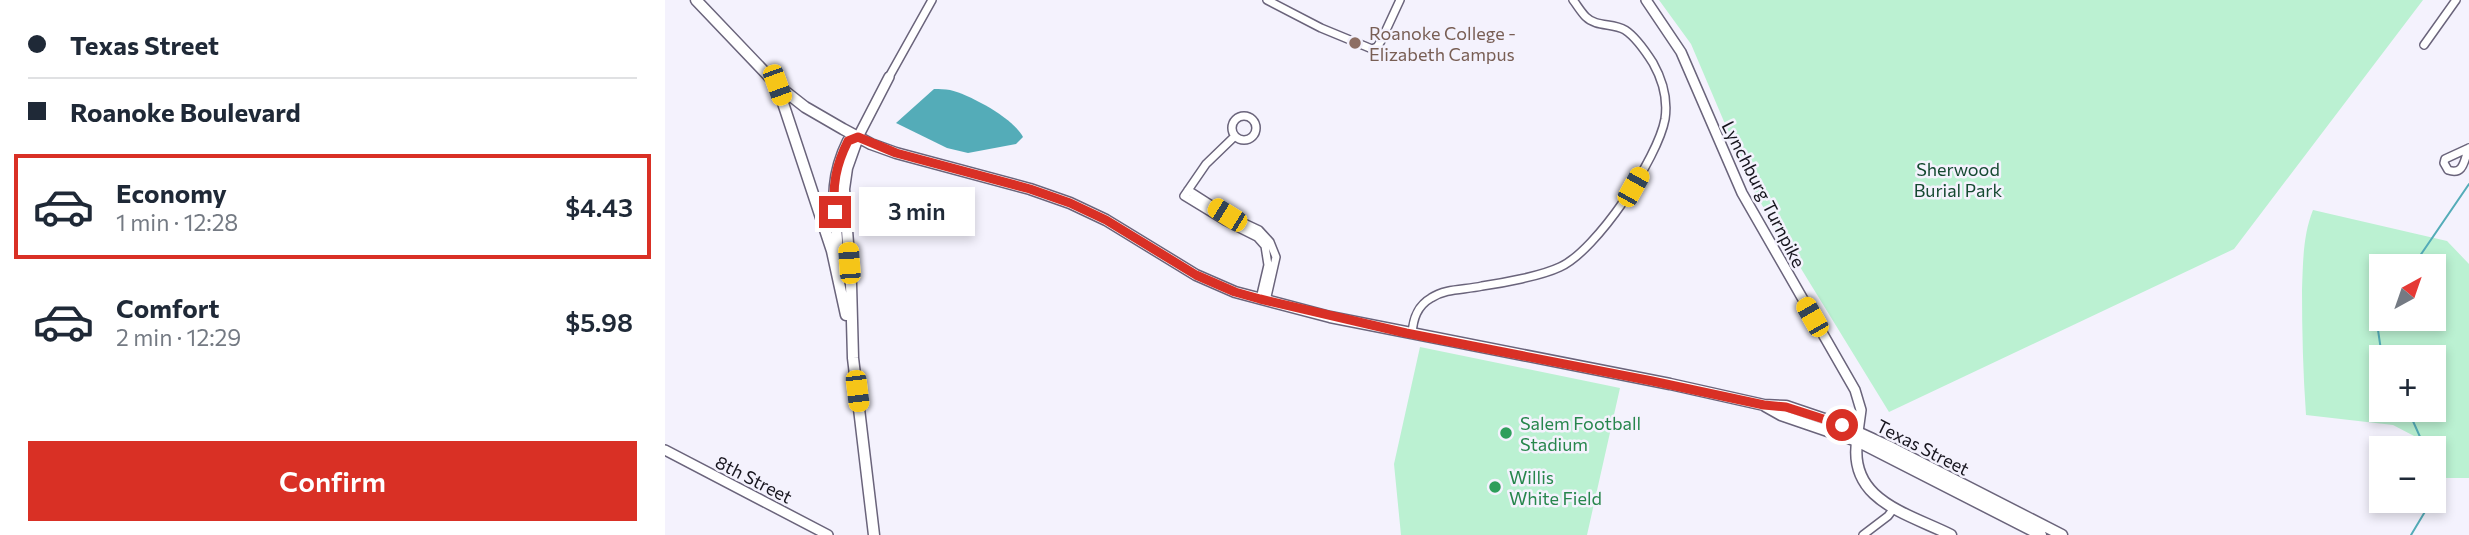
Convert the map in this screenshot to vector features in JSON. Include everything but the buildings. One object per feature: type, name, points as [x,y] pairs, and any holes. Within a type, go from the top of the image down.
[{"type":"main road","name":"Texas Street","points":[[696,0],[777,85],[806,107],[858,137],[896,153],[1030,189],[1070,203],[1106,220],[1196,275],[1235,292],[1412,334],[1764,405],[1786,407],[1858,437],[2062,535]]},
{"type":"main road","points":[[777,85],[838,274],[852,342],[874,535]]},
{"type":"main road","points":[[838,274],[834,183],[838,162],[848,141],[858,137]]},
{"type":"main road","points":[[852,342],[844,189],[847,167],[858,137]]},
{"type":"main road","name":"Texas Street","points":[[1858,437],[2041,535]]},
{"type":"main road","name":"Lynchburg Turnpike","points":[[1858,437],[1861,450],[1859,467],[1869,491],[1894,509],[1951,535]]},
{"type":"street","points":[[858,137],[932,0]]},
{"type":"street","points":[[1267,0],[1321,28],[1372,49],[1381,41],[1400,0]]},
{"type":"street","points":[[1412,334],[1413,319],[1428,299],[1439,294],[1558,268],[1586,249],[1633,187],[1658,143],[1665,120],[1666,105],[1653,63],[1633,36],[1614,25],[1593,22],[1586,18],[1573,0]]},
{"type":"street","name":"Lynchburg Turnpike","points":[[1646,0],[1681,52],[1742,193],[1854,390],[1861,410],[1858,437]]},
{"type":"street","points":[[2424,45],[2456,0]]},
{"type":"street","points":[[1235,136],[1206,164],[1186,193],[1258,230],[1270,242],[1276,257],[1263,300]]},
{"type":"street","name":"8th Street","points":[[665,450],[828,535]]},
{"type":"street","points":[[1863,535],[1894,509]]},
{"type":"green space","name":"Sherwood Burial Park","points":[[1659,0],[2423,0],[2234,249],[1889,412],[1754,192],[1691,44]]},
{"type":"green space","points":[[2313,210],[2447,241],[2469,264],[2469,478],[2446,478],[2446,436],[2414,436],[2393,425],[2306,415],[2302,290],[2307,229]]},
{"type":"green space","name":"Salem Football Stadium","points":[[1420,347],[1620,388],[1587,535],[1401,535],[1394,464]]},
{"type":"water","points":[[934,89],[950,90],[980,102],[1011,123],[1023,137],[1016,144],[968,153],[947,148],[896,123]]},
{"type":"waterway","points":[[2421,254],[2469,184]]},
{"type":"waterway","points":[[2378,331],[2380,345]]},
{"type":"waterway","points":[[2413,422],[2420,436]]},
{"type":"waterway","points":[[2411,535],[2424,513]]},
{"type":"place","name":"Roanoke College - Elizabeth Campus","points":[[1355,43]]},
{"type":"place","name":"Salem Football Stadium","points":[[1506,433]]},
{"type":"place","name":"Willis White Field","points":[[1495,487]]},
{"type":"route","points":[[835,212],[833,192],[838,162],[848,141],[858,137],[896,153],[1030,189],[1070,203],[1106,220],[1196,275],[1235,292],[1279,305],[1406,333],[1764,405],[1786,407],[1842,425]]}]
